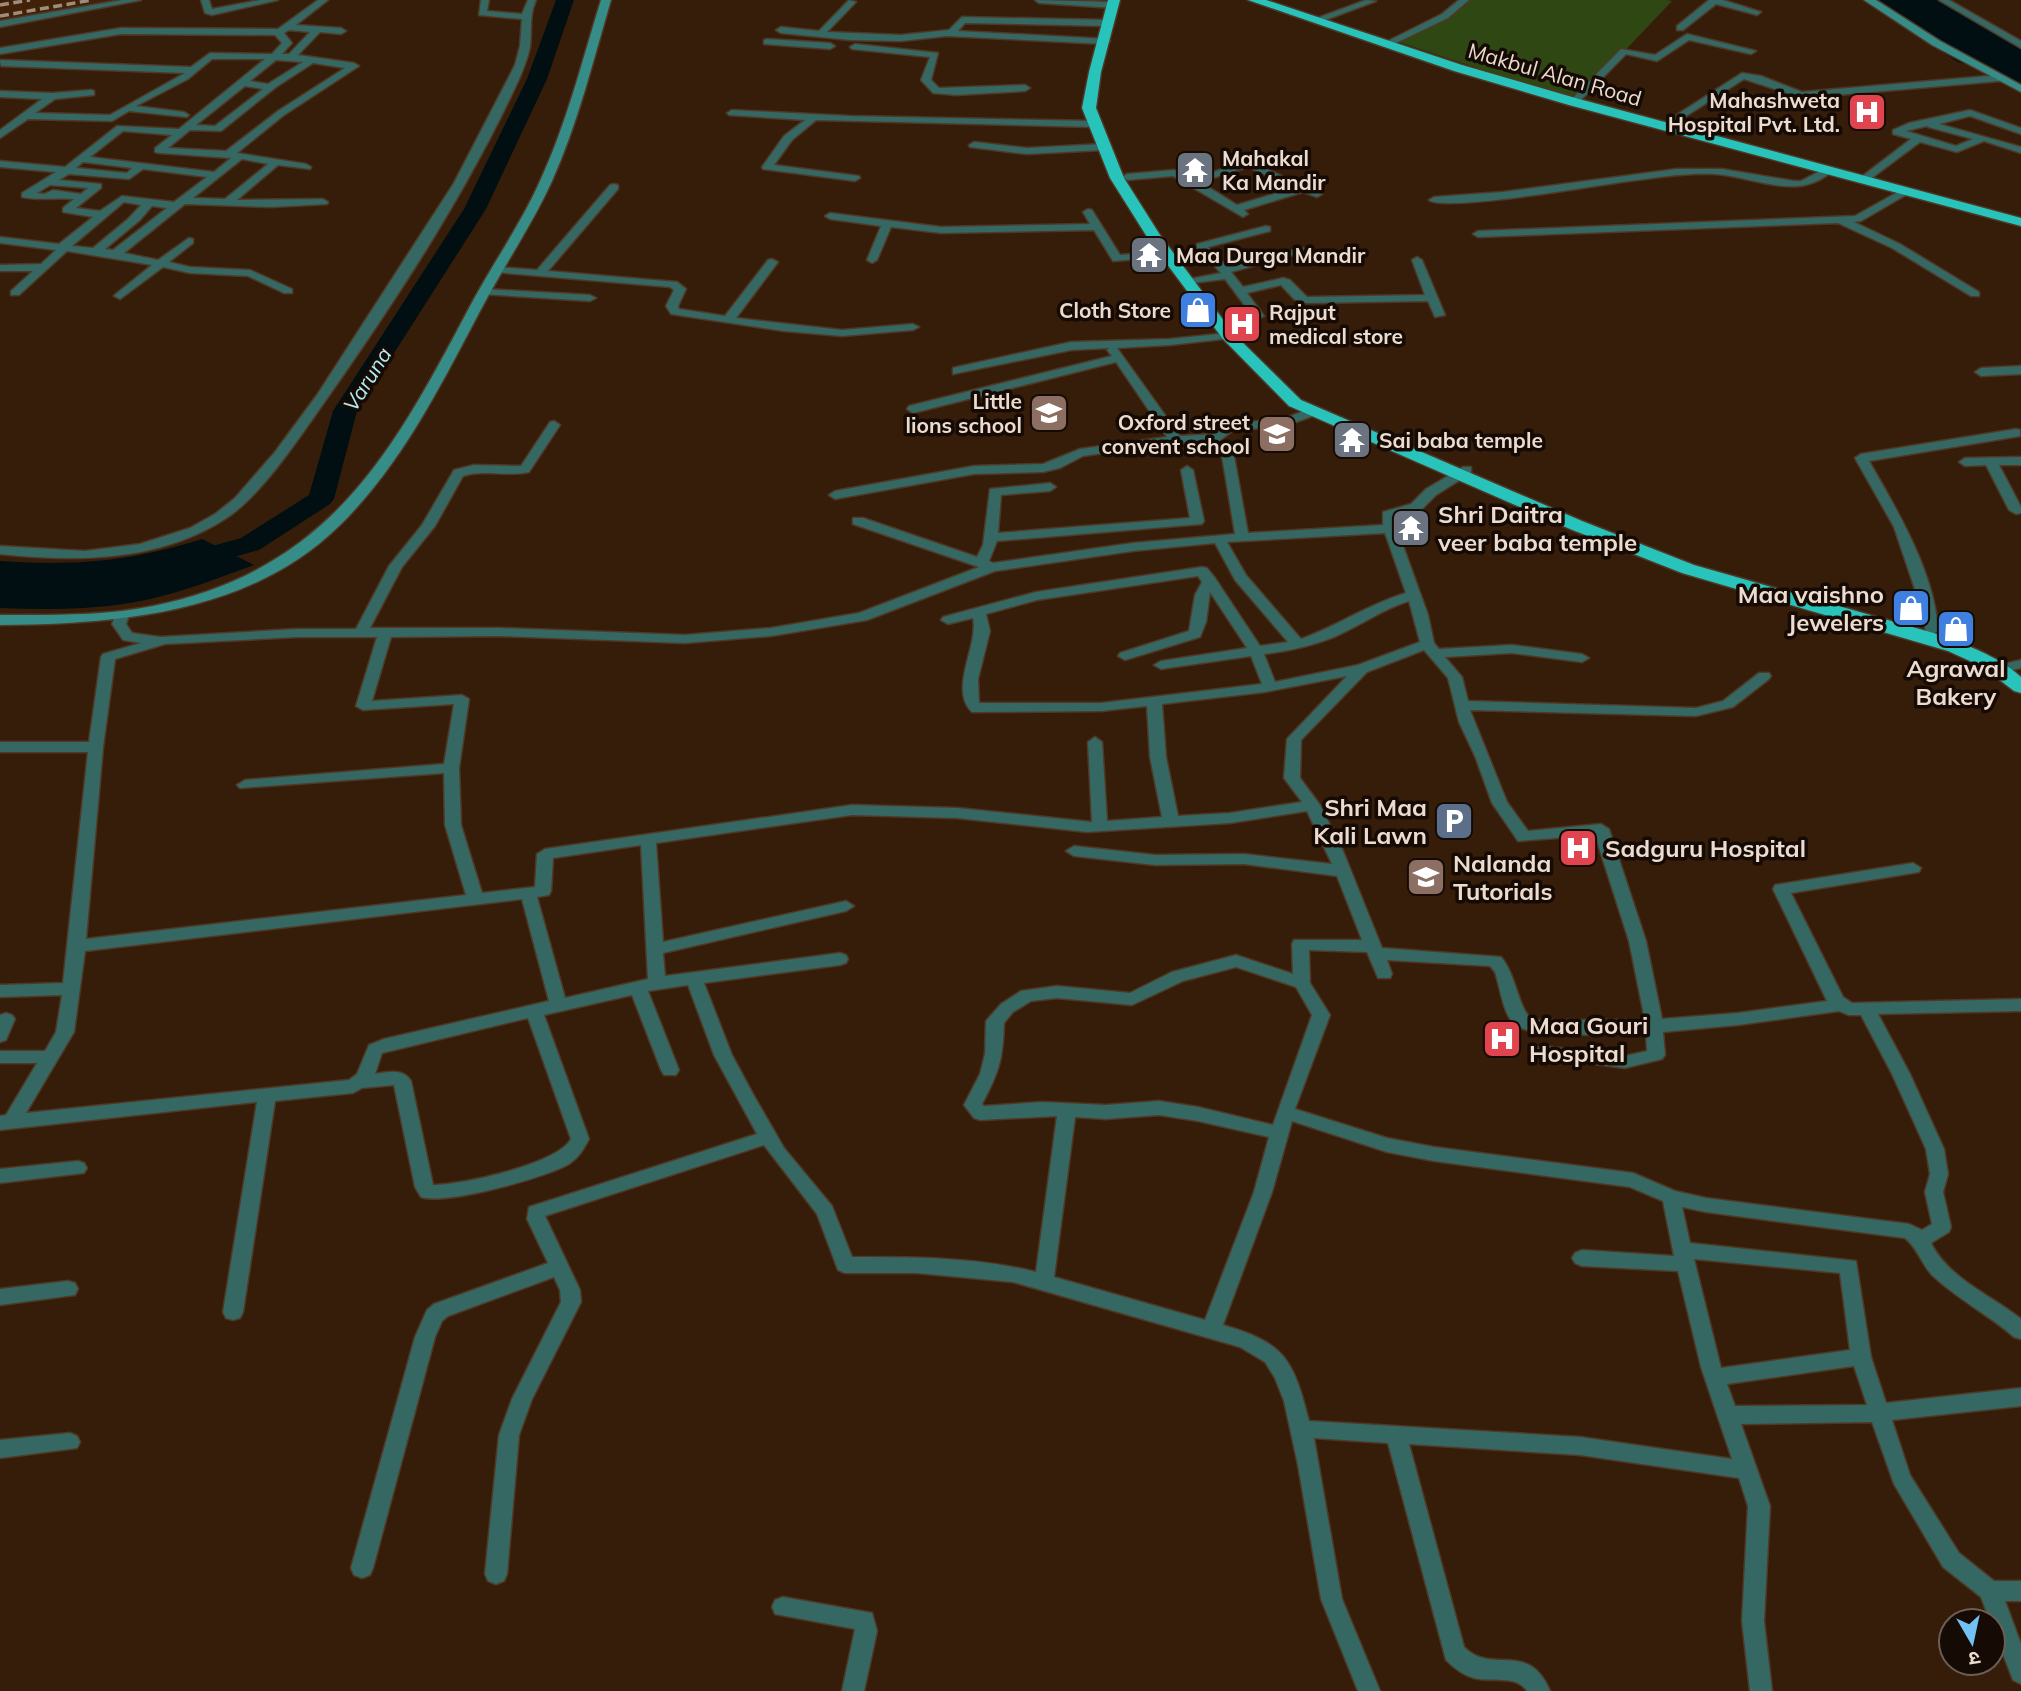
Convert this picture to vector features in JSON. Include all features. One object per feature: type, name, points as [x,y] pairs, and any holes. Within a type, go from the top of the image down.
[{"type":"highway","name":"Makbul Alan Road","points":[[1254,0],[1393,41],[1424,54]]},
{"type":"highway","name":"Makbul Alan Road","points":[[1269,0],[1424,54],[1576,100],[1826,172],[1863,179]]},
{"type":"highway","points":[[1118,2],[1090,100],[1094,124],[1103,147],[1117,178],[1154,237],[1228,336],[1295,403],[1583,521],[1715,570],[1931,631],[1971,645],[2014,668],[2021,687]]},
{"type":"highway","points":[[1118,2],[1100,100],[1103,120],[1127,177],[1163,235],[1165,250]]},
{"type":"highway","name":"Makbul Alan Road","points":[[1576,100],[1669,123],[2021,222]]},
{"type":"highway","points":[[1278,387],[1588,529],[1688,569],[1930,638],[2014,668]]},
{"type":"street","points":[[0,51],[86,23],[137,0]]},
{"type":"street","points":[[205,0],[208,11],[212,12]]},
{"type":"street","points":[[196,29],[212,12],[274,0]]},
{"type":"street","points":[[282,29],[301,15],[309,13],[324,0]]},
{"type":"street","points":[[485,0],[482,13],[526,17]]},
{"type":"street","points":[[0,550],[81,557],[135,549],[191,533],[221,516],[242,499],[305,424],[431,234],[516,75],[525,46],[526,17],[532,0]]},
{"type":"street","points":[[0,620],[96,618],[164,607],[248,579],[287,559],[331,526],[356,500],[399,443],[445,370],[527,219],[548,178],[575,104],[606,0]]},
{"type":"street","points":[[1039,0],[1118,2]]},
{"type":"street","points":[[1393,41],[1445,16],[1465,0]]},
{"type":"street","points":[[1680,28],[1714,0],[1757,12]]},
{"type":"street","points":[[1869,0],[1936,43],[2021,89]]},
{"type":"street","points":[[1943,0],[2021,45]]},
{"type":"street","points":[[1320,19],[1372,1]]},
{"type":"street","points":[[821,34],[835,16],[852,2]]},
{"type":"street","points":[[951,34],[962,20],[1110,23]]},
{"type":"street","points":[[0,24],[86,23],[121,31],[341,31]]},
{"type":"street","points":[[282,29],[287,43],[274,57],[159,150],[234,155],[306,167]]},
{"type":"street","points":[[289,57],[318,29]]},
{"type":"street","points":[[781,30],[861,37],[951,34],[1105,41]]},
{"type":"street","points":[[115,254],[217,175],[234,155],[281,113],[354,66],[289,57],[204,55],[228,31]]},
{"type":"street","points":[[908,52],[920,36]]},
{"type":"street","points":[[850,47],[861,37]]},
{"type":"street","points":[[1576,100],[1625,51],[1657,58],[1687,37],[1751,51]]},
{"type":"street","points":[[767,42],[936,55],[926,75],[929,85],[936,90],[956,92],[1024,88]]},
{"type":"street","points":[[299,50],[338,54]]},
{"type":"street","points":[[29,116],[113,118],[126,108],[181,79],[209,56]]},
{"type":"street","points":[[83,197],[53,193],[46,197],[26,195],[66,170],[121,128],[217,130],[269,87],[312,60]]},
{"type":"street","points":[[1,63],[193,70]]},
{"type":"street","points":[[140,69],[133,77],[181,79]]},
{"type":"street","points":[[1669,123],[1742,76],[1752,77],[1787,93],[1802,95],[2000,78]]},
{"type":"street","points":[[240,82],[269,87]]},
{"type":"street","points":[[0,94],[52,96],[91,93]]},
{"type":"street","points":[[0,135],[29,116],[52,96]]},
{"type":"street","points":[[126,108],[184,115]]},
{"type":"street","points":[[732,113],[1094,124]]},
{"type":"street","points":[[1983,138],[1959,149],[1897,132],[1921,123],[1973,113],[2021,131]]},
{"type":"street","points":[[814,117],[788,138],[767,167],[855,178]]},
{"type":"street","points":[[113,118],[121,128]]},
{"type":"street","points":[[1921,123],[2021,150]]},
{"type":"street","points":[[178,152],[198,128]]},
{"type":"street","points":[[1863,179],[1917,139]]},
{"type":"street","points":[[974,145],[1034,151],[1103,147]]},
{"type":"street","points":[[81,159],[217,175]]},
{"type":"street","points":[[1236,159],[1317,194]]},
{"type":"street","points":[[227,203],[276,162]]},
{"type":"street","points":[[0,164],[130,176]]},
{"type":"street","points":[[1192,181],[1249,164]]},
{"type":"street","points":[[47,182],[118,186],[141,166]]},
{"type":"street","points":[[1434,200],[1484,199],[1595,181],[1680,172],[1718,171],[1801,184],[1826,172]]},
{"type":"street","points":[[1127,177],[1174,173],[1192,181],[1240,212],[1304,188]]},
{"type":"street","points":[[97,186],[67,209],[102,215]]},
{"type":"street","points":[[540,273],[614,187]]},
{"type":"street","points":[[1478,234],[1857,219],[1905,191]]},
{"type":"street","points":[[0,285],[19,289],[65,246],[122,199],[182,203],[323,202]]},
{"type":"street","points":[[96,251],[136,218],[133,218],[150,202]]},
{"type":"street","points":[[1088,212],[1117,259],[1165,250]]},
{"type":"street","points":[[830,216],[887,224],[976,231],[1096,227]]},
{"type":"street","points":[[1838,219],[1886,241],[1975,294]]},
{"type":"street","points":[[872,260],[887,224]]},
{"type":"street","points":[[1258,316],[1226,272],[1200,246],[1266,229]]},
{"type":"street","points":[[0,240],[65,246],[190,270],[250,273],[288,291]]},
{"type":"street","points":[[120,296],[159,262],[189,241]]},
{"type":"street","points":[[1188,282],[1303,251]]},
{"type":"street","points":[[1417,260],[1439,315]]},
{"type":"street","points":[[729,319],[772,262]]},
{"type":"street","points":[[0,268],[44,267]]},
{"type":"street","points":[[498,270],[677,285],[680,289],[672,310],[784,328],[842,333],[914,327]]},
{"type":"street","points":[[1240,291],[1283,281],[1296,296],[1306,300],[1433,298]]},
{"type":"street","points":[[485,292],[590,298]]},
{"type":"street","points":[[957,371],[1055,349],[1228,336]]},
{"type":"street","points":[[1108,344],[1133,374],[1153,411],[1175,440]]},
{"type":"street","points":[[913,409],[1119,358]]},
{"type":"street","points":[[1980,372],[2021,370]]},
{"type":"street","points":[[835,495],[974,470],[1042,468],[1056,465],[1080,453],[1175,440],[1221,437],[1228,428],[1288,421],[1314,411]]},
{"type":"street","points":[[361,632],[396,566],[428,526],[458,473],[467,470],[508,472],[525,469],[554,425]]},
{"type":"street","points":[[1931,631],[1930,613],[1902,527],[1861,458],[2016,433]]},
{"type":"street","points":[[1228,456],[1242,537]]},
{"type":"street","points":[[1990,461],[2016,510]]},
{"type":"street","points":[[1965,462],[2021,461]]},
{"type":"street","points":[[991,537],[1197,521],[1187,470]]},
{"type":"street","points":[[1465,472],[1431,492],[1416,507],[1388,515],[1390,529],[1432,648],[1455,677],[1466,722],[1483,756],[1500,803],[1524,837],[1601,829],[1633,929],[1656,1026],[1656,1055],[1625,1062],[1543,1052]]},
{"type":"street","points":[[986,565],[995,492],[1050,487]]},
{"type":"street","points":[[858,521],[986,565]]},
{"type":"street","points":[[122,615],[119,624],[128,637],[164,640],[297,632],[500,632],[685,639],[771,632],[862,617],[986,565],[1219,539],[1390,529]]},
{"type":"street","points":[[1219,539],[1240,577],[1298,645]]},
{"type":"street","points":[[948,620],[978,610],[1061,592],[1194,571],[1205,572],[1256,652],[1270,687]]},
{"type":"street","points":[[1125,656],[1195,634],[1199,628],[1201,594],[1210,581]]},
{"type":"street","points":[[1161,665],[1298,645],[1331,633],[1381,605],[1413,595]]},
{"type":"street","points":[[978,610],[983,632],[970,684],[972,704],[975,708],[1072,709],[1270,687],[1362,669],[1432,648],[1512,649],[1582,658]]},
{"type":"street","points":[[385,632],[363,706],[462,699],[451,768],[453,825],[475,898]]},
{"type":"street","points":[[6,1122],[65,1032],[77,946],[96,747],[108,657],[164,640]]},
{"type":"street","points":[[1362,669],[1294,739],[1292,778],[1312,806],[1343,871],[1384,974]]},
{"type":"street","points":[[1462,705],[1649,713],[1696,712],[1728,704],[1764,676]]},
{"type":"street","points":[[1154,701],[1158,757],[1171,822]]},
{"type":"street","points":[[1095,742],[1100,826]]},
{"type":"street","points":[[0,747],[96,747]]},
{"type":"street","points":[[245,785],[451,768]]},
{"type":"street","points":[[77,946],[543,891],[545,854],[852,810],[957,813],[1087,827],[1230,818],[1312,806]]},
{"type":"street","points":[[648,839],[657,983]]},
{"type":"street","points":[[1074,851],[1156,860],[1244,859],[1343,871]]},
{"type":"street","points":[[1840,1006],[1782,889],[1913,868]]},
{"type":"street","points":[[528,892],[559,1006]]},
{"type":"street","points":[[655,949],[846,906]]},
{"type":"street","points":[[1211,1331],[1263,1192],[1285,1112],[1321,1016],[1302,983],[1300,944],[1495,961],[1503,970],[1516,1014],[1524,1025],[1617,1029],[1697,1025],[1840,1006],[1866,1008],[2021,1005]]},
{"type":"street","points":[[362,1082],[368,1072],[372,1054],[380,1046],[657,983],[840,959]]},
{"type":"street","points":[[1279,1133],[1175,1109],[1095,1112],[1031,1109],[985,1113],[973,1108],[974,1100],[992,1064],[995,1021],[1017,1000],[1037,993],[1057,992],[1132,999],[1178,976],[1236,961],[1302,983]]},
{"type":"street","points":[[694,978],[723,1055],[788,1167],[821,1204],[830,1220],[842,1259],[848,1267],[916,1265],[985,1270],[1045,1282],[1245,1340],[1271,1355],[1285,1379],[1301,1429],[1328,1587],[1336,1615],[1369,1691]]},
{"type":"street","points":[[638,988],[670,1069]]},
{"type":"street","points":[[0,991],[71,989]]},
{"type":"street","points":[[1866,1008],[1927,1129],[1939,1164],[1934,1192],[1942,1227],[1920,1240]]},
{"type":"street","points":[[6,1122],[267,1096],[396,1078],[402,1081],[424,1188],[428,1192],[452,1189],[539,1169],[574,1153],[580,1144],[534,1012]]},
{"type":"street","points":[[0,1056],[50,1057]]},
{"type":"street","points":[[233,1312],[267,1096]]},
{"type":"street","points":[[1045,1282],[1067,1110]]},
{"type":"street","points":[[1285,1112],[1387,1145],[1434,1154],[1633,1180],[1671,1197],[1706,1205],[1902,1229],[1920,1240],[1928,1257],[1941,1271],[2021,1331]]},
{"type":"street","points":[[496,1574],[509,1435],[522,1399],[570,1302],[570,1290],[535,1214],[539,1210],[769,1137]]},
{"type":"street","points":[[0,1175],[78,1168]]},
{"type":"street","points":[[1671,1197],[1683,1257],[1714,1377],[1759,1506],[1753,1621],[1761,1691]]},
{"type":"street","points":[[1582,1258],[1683,1257],[1849,1266],[1861,1357],[1902,1478],[1951,1560],[1990,1591],[2021,1673]]},
{"type":"street","points":[[362,1568],[433,1316],[454,1304],[559,1267]]},
{"type":"street","points":[[0,1297],[68,1289]]},
{"type":"street","points":[[1714,1377],[1861,1357]]},
{"type":"street","points":[[1728,1415],[1817,1417],[2021,1397]]},
{"type":"street","points":[[1301,1429],[1580,1446],[1746,1470]]},
{"type":"street","points":[[1396,1436],[1454,1653],[1465,1665],[1473,1668],[1525,1672],[1534,1680],[1539,1691]]},
{"type":"street","points":[[0,1449],[70,1443]]},
{"type":"street","points":[[1990,1591],[2021,1591]]},
{"type":"street","points":[[783,1607],[864,1620],[866,1631],[853,1691]]},
{"type":"shaded area","points":[[129,0],[0,22],[0,1]]},
{"type":"shaded area","points":[[1863,0],[1943,0],[2021,43],[2021,86],[2001,74],[1958,62]]},
{"type":"shaded area","points":[[202,539],[254,565],[146,600],[73,609],[0,608],[0,561],[102,561],[150,553]]},
{"type":"green space","points":[[1470,0],[1672,1],[1577,101],[1396,41],[1461,8]]},
{"type":"waterway","name":"Varuna","points":[[183,563],[250,544],[321,499],[345,411],[475,209],[537,79],[565,0]]},
{"type":"railway","points":[[0,5],[30,0]]},
{"type":"railway","points":[[0,16],[92,0]]},
{"type":"place","name":"Mahashweta Hospital Pvt. Ltd.","points":[[1867,112]]},
{"type":"place","name":"Mahakal Ka Mandir","points":[[1195,170]]},
{"type":"place","name":"Maa Durga Mandir","points":[[1149,255]]},
{"type":"place","name":"Cloth Store","points":[[1198,310]]},
{"type":"place","name":"Rajput medical store","points":[[1242,324]]},
{"type":"place","name":"Little lions school","points":[[1049,413]]},
{"type":"place","name":"Oxford street convent school","points":[[1277,434]]},
{"type":"place","name":"Sai baba temple","points":[[1352,440]]},
{"type":"place","name":"Shri Daitra veer baba temple","points":[[1411,528]]},
{"type":"place","name":"Maa vaishno Jewelers","points":[[1911,608]]},
{"type":"place","name":"Agrawal Bakery","points":[[1956,629]]},
{"type":"place","name":"Shri Maa Kali Lawn","points":[[1454,821]]},
{"type":"place","name":"Sadguru Hospital","points":[[1578,848]]},
{"type":"place","name":"Nalanda Tutorials","points":[[1426,877]]},
{"type":"place","name":"Maa Gouri Hospital","points":[[1502,1039]]}]
